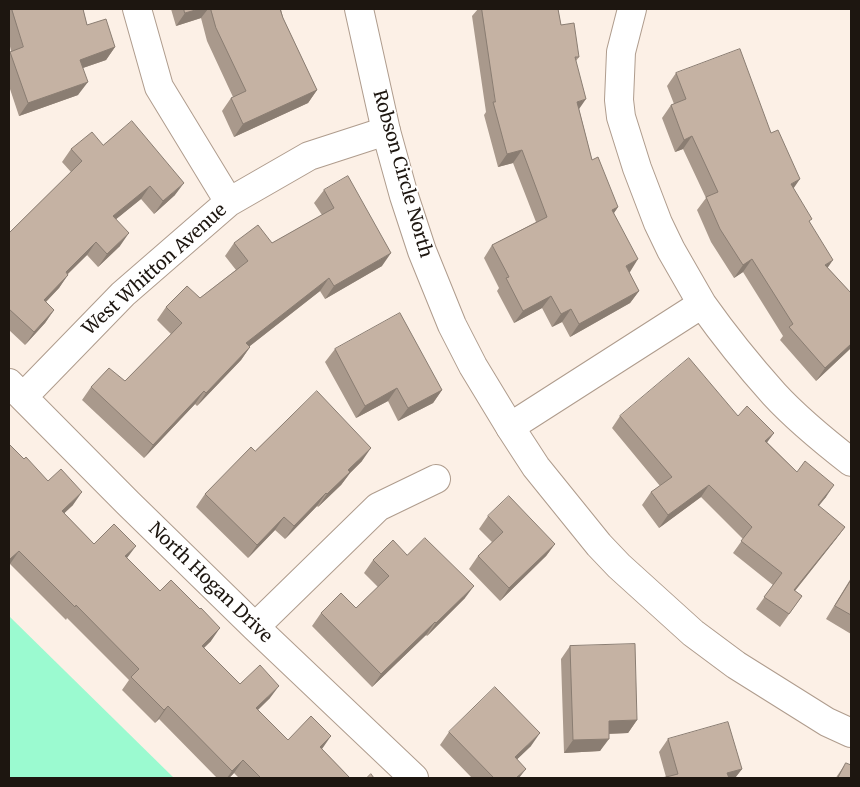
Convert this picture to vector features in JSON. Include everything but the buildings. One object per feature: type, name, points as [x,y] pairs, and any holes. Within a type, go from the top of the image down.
[{"type":"street","points":[[136,9],[159,87],[229,202]]},
{"type":"street","name":"Robson Circle North","points":[[359,9],[386,130],[419,242],[452,325],[473,366],[536,467],[594,539],[619,566],[693,633],[736,665],[827,722],[851,733]]},
{"type":"street","points":[[632,9],[621,52],[619,100],[621,117],[637,168],[658,223],[671,250],[702,304],[727,339],[775,395],[813,432],[851,462]]},
{"type":"street","name":"West Whitton Avenue","points":[[16,390],[229,202],[310,156],[386,130]]},
{"type":"street","points":[[510,427],[702,304]]},
{"type":"street","name":"North Hogan Drive","points":[[16,390],[255,627],[414,778]]},
{"type":"street","points":[[255,627],[378,507],[436,479]]},
{"type":"green space","points":[[9,616],[174,778],[9,778]]}]
